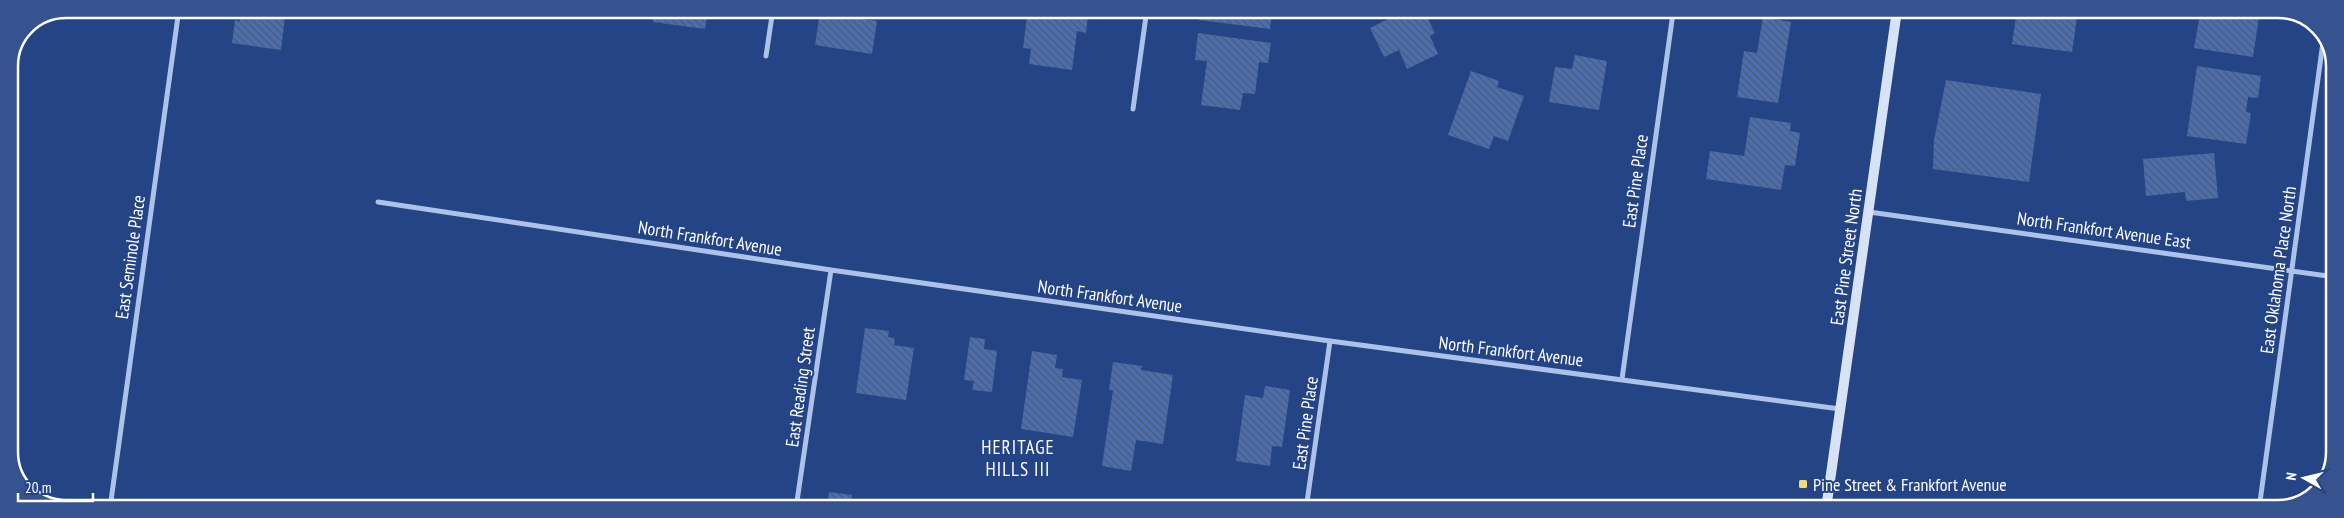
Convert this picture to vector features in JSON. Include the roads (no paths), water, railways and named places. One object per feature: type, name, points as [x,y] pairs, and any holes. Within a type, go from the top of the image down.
[{"type":"main road","name":"East Pine Street North","points":[[1827,500],[1896,18]]},
{"type":"street","name":"East Seminole Place","points":[[111,500],[178,18]]},
{"type":"street","points":[[766,56],[771,18]]},
{"type":"street","points":[[1133,109],[1145,18]]},
{"type":"street","name":"East Pine Place","points":[[1622,379],[1671,18]]},
{"type":"street","name":"East Oklahoma Place North","points":[[2260,500],[2323,46]]},
{"type":"street","name":"North Frankfort Avenue","points":[[378,202],[831,270],[1330,341],[1840,409]]},
{"type":"street","name":"North Frankfort Avenue East","points":[[1869,212],[2326,276]]},
{"type":"street","name":"East Reading Street","points":[[797,500],[831,270]]},
{"type":"street","name":"East Pine Place","points":[[1307,500],[1330,341]]},
{"type":"place","name":"Pine Street & Frankfort Avenue","points":[[1803,484]]},
{"type":"district","name":"HERITAGE HILLS III","points":[[1018,458]]}]
